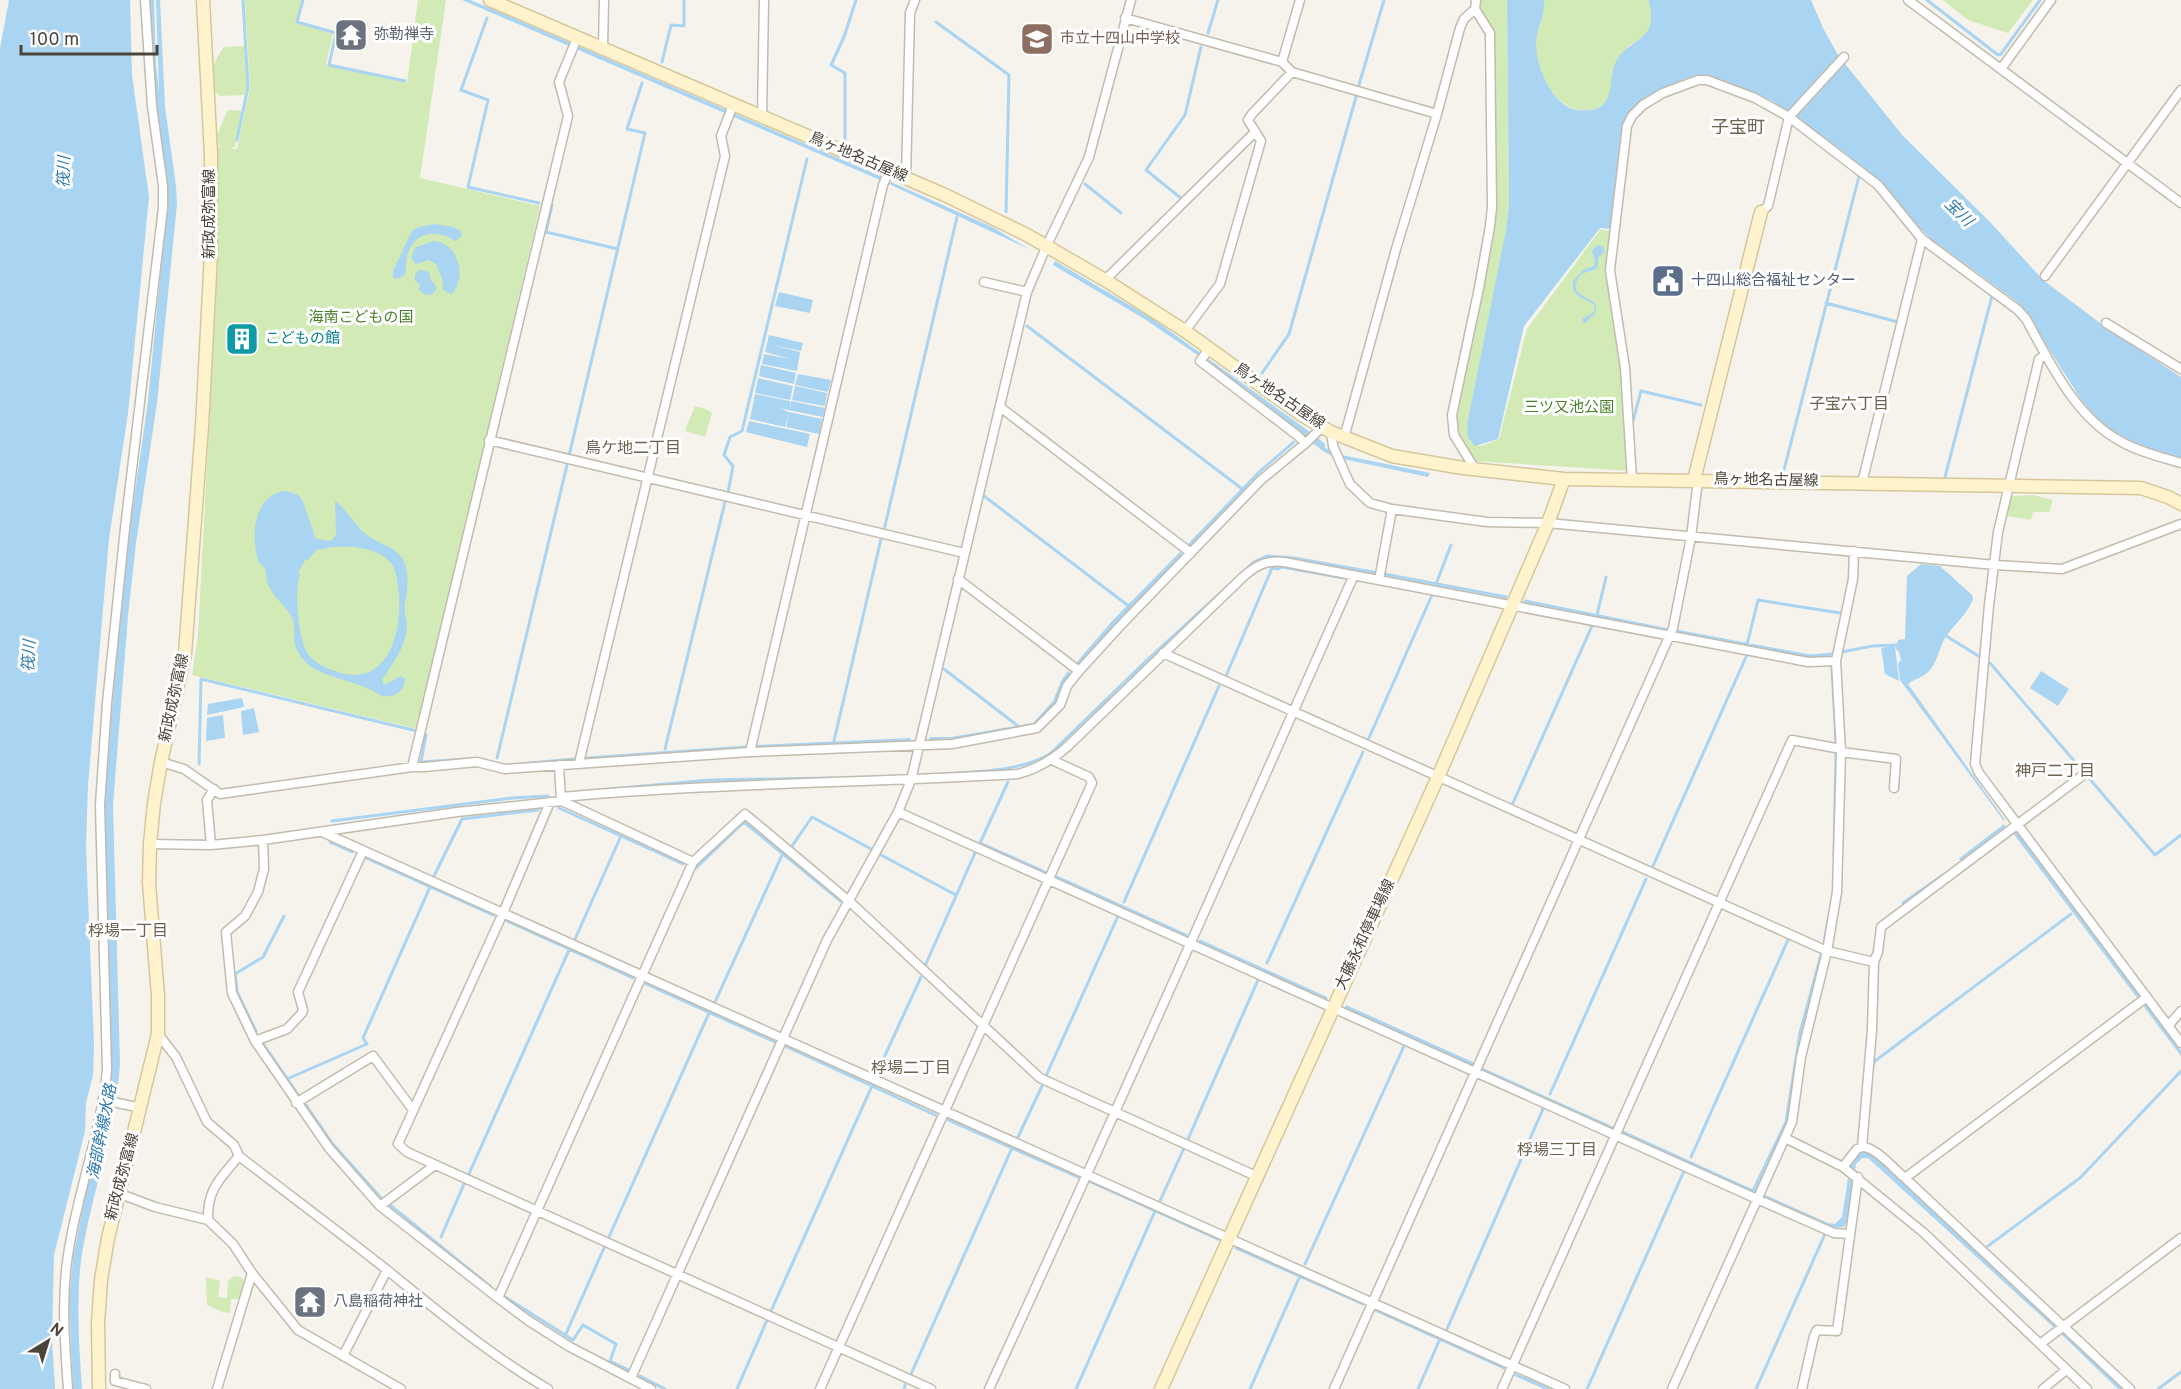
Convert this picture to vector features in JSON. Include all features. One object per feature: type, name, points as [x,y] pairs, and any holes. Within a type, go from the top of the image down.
[{"type":"main road","name":"新政成弥富線","points":[[99,1389],[98,1323],[101,1280],[118,1193],[158,1034],[158,996],[149,883],[150,844],[161,762],[185,654],[202,426],[211,254],[211,155],[203,0]]},
{"type":"main road","name":"鳥ヶ地名古屋線","points":[[490,0],[575,43],[603,48],[731,110],[762,117],[906,178],[1047,245],[1185,331],[1205,353],[1323,431],[1392,456],[1475,469],[1564,479],[2141,488],[2168,496],[2181,504]]},
{"type":"main road","points":[[1696,480],[1761,212]]},
{"type":"main road","name":"大藤永和停車場線","points":[[1161,1389],[1438,777],[1548,523],[1564,479]]},
{"type":"street","points":[[68,1389],[64,1318],[68,1254],[105,1101],[107,1070],[100,805],[107,703],[163,208],[163,186],[152,106],[145,0]]},
{"type":"street","points":[[603,48],[604,0]]},
{"type":"street","points":[[762,117],[764,0]]},
{"type":"street","points":[[906,178],[910,13],[915,0]]},
{"type":"street","points":[[631,1378],[827,940],[898,812],[911,780],[1027,292],[1089,157],[1131,0]]},
{"type":"street","points":[[1282,62],[1300,0]]},
{"type":"street","points":[[1908,0],[2181,203]]},
{"type":"street","points":[[2001,69],[2051,0]]},
{"type":"street","points":[[1344,438],[1460,28],[1476,4],[1490,33],[1492,207],[1479,288],[1452,415],[1454,435],[1475,469]]},
{"type":"street","points":[[1125,18],[1282,62],[1292,72],[1437,114]]},
{"type":"street","points":[[412,766],[568,116],[559,82],[575,43]]},
{"type":"street","points":[[1761,212],[1768,206],[1789,117],[1844,57]]},
{"type":"street","points":[[1185,331],[1220,284],[1261,141],[1248,120],[1292,72]]},
{"type":"street","points":[[1632,480],[1625,368],[1610,270],[1627,126],[1632,116],[1643,105],[1663,93],[1698,80],[1707,80],[1755,98],[1789,117],[1878,185],[1922,239],[2012,304],[2025,319],[2077,405],[2120,441],[2181,463]]},
{"type":"street","points":[[2045,276],[2181,90]]},
{"type":"street","points":[[579,763],[725,156],[721,136],[731,110]]},
{"type":"street","points":[[1105,280],[1255,132]]},
{"type":"street","points":[[750,752],[883,185],[889,171]]},
{"type":"street","points":[[1862,483],[1922,239]]},
{"type":"street","points":[[984,282],[1027,292]]},
{"type":"street","points":[[2106,322],[2181,369]]},
{"type":"street","points":[[1205,353],[1200,361],[1306,442]]},
{"type":"street","points":[[2045,355],[2039,359],[1998,532],[1975,764],[1979,773],[2019,825],[2143,1000],[2181,1043]]},
{"type":"street","points":[[1000,407],[1191,553]]},
{"type":"street","points":[[161,762],[184,769],[220,794],[412,766],[477,762],[505,769],[750,752],[952,744],[1037,728],[1060,705],[1068,686],[1078,671],[1120,625],[1261,480],[1306,442],[1323,431],[1333,446],[1350,484],[1370,503],[1487,522],[1548,523],[1995,565],[2062,568],[2181,525]]},
{"type":"street","points":[[489,440],[964,553]]},
{"type":"street","points":[[1334,1389],[1670,635],[1691,537],[1696,480]]},
{"type":"street","points":[[1379,580],[1392,508]]},
{"type":"street","points":[[1672,1389],[1792,1122],[1804,1039],[1827,951],[1836,892],[1841,750],[1836,661],[1853,579],[1854,551]]},
{"type":"street","points":[[150,844],[211,845],[263,840],[561,799],[718,785],[911,780],[1018,774],[1031,771],[1052,760],[1256,566],[1265,562],[1284,562],[1808,662],[1836,661]]},
{"type":"street","points":[[989,1389],[1088,1174],[1354,575]]},
{"type":"street","points":[[958,579],[1078,671]]},
{"type":"street","points":[[1163,653],[1827,951],[1874,962]]},
{"type":"street","points":[[1502,1389],[1792,740],[1896,759],[1894,788]]},
{"type":"street","points":[[820,1389],[1092,783],[1089,777],[1052,760]]},
{"type":"street","points":[[559,765],[561,799]]},
{"type":"street","points":[[1862,1147],[1872,1030],[1874,962],[1878,952],[1881,927],[2082,776]]},
{"type":"street","points":[[211,845],[207,800],[214,789]]},
{"type":"street","points":[[561,799],[693,862]]},
{"type":"street","points":[[550,802],[503,913],[398,1144],[407,1152],[435,1165],[932,1389]]},
{"type":"street","points":[[898,812],[1757,1199],[1834,1233],[1849,1234]]},
{"type":"street","points":[[498,1299],[693,862],[745,814],[849,901],[1040,1078],[1258,1177]]},
{"type":"street","points":[[322,832],[1565,1389]]},
{"type":"street","points":[[263,840],[264,869],[258,892],[245,916],[226,932],[232,993],[255,1041],[296,1103],[329,1148],[380,1206],[498,1299],[570,1347],[651,1389]]},
{"type":"street","points":[[255,1041],[287,1029],[302,1013],[298,992],[363,851]]},
{"type":"street","points":[[1905,1178],[2143,1000]]},
{"type":"street","points":[[2168,1026],[2181,1011]]},
{"type":"street","points":[[158,1034],[176,1057],[207,1122],[234,1145],[239,1156],[387,1270],[441,1315],[548,1389]]},
{"type":"street","points":[[296,1103],[373,1056],[413,1110]]},
{"type":"street","points":[[105,1101],[141,1108]]},
{"type":"street","points":[[1785,1138],[1846,1168],[1857,1176],[1924,1233],[2087,1389]]},
{"type":"street","points":[[1846,1168],[1857,1149],[1867,1147],[1874,1151],[2130,1389]]},
{"type":"street","points":[[208,1220],[207,1205],[210,1195],[239,1156]]},
{"type":"street","points":[[380,1206],[435,1165]]},
{"type":"street","points":[[1802,1389],[1817,1330],[1837,1331],[1857,1176]]},
{"type":"street","points":[[118,1193],[155,1207],[208,1220],[233,1244],[252,1273],[298,1330],[400,1389]]},
{"type":"street","points":[[2040,1344],[2181,1238]]},
{"type":"street","points":[[343,1356],[387,1270]]},
{"type":"street","points":[[217,1389],[252,1273]]},
{"type":"street","points":[[2043,1389],[2066,1370]]},
{"type":"street","points":[[115,1374],[115,1381],[146,1389]]},
{"type":"green space","name":"海南こどもの国","points":[[245,0],[302,0],[296,23],[333,34],[326,65],[407,83],[418,0],[446,0],[420,178],[540,206],[418,729],[192,675],[198,636],[209,427],[218,178],[216,146],[222,147],[216,143],[216,138],[227,111],[243,111],[235,147],[230,149],[237,149],[250,88]]},
{"type":"green space","name":"三ツ又池公園","points":[[1479,0],[1507,0],[1509,205],[1506,231],[1467,424],[1468,433],[1472,443],[1480,446],[1499,439],[1527,329],[1600,230],[1619,232],[1613,272],[1633,471],[1472,461],[1458,436],[1454,415],[1491,238],[1493,41],[1480,11]]},
{"type":"green space","points":[[1544,0],[1648,0],[1652,11],[1650,27],[1644,36],[1626,49],[1609,97],[1596,109],[1579,110],[1567,105],[1555,95],[1545,80],[1536,53]]},
{"type":"green space","points":[[1943,0],[2033,0],[2008,33],[1968,20]]},
{"type":"green space","points":[[245,46],[247,86],[245,95],[219,96],[212,84],[212,72],[217,59],[224,47]]},
{"type":"green space","points":[[695,406],[712,413],[705,437],[685,431]]},
{"type":"green space","points":[[2033,495],[2053,500],[2049,512],[2033,512],[2031,520],[2006,516],[2012,496]]},
{"type":"green space","points":[[234,1276],[246,1281],[240,1299],[231,1299],[230,1313],[207,1305],[206,1277],[220,1281],[218,1297],[227,1298],[228,1281]]},
{"type":"water","name":"筏川","points":[[9,0],[130,0],[132,75],[149,197],[128,413],[109,539],[88,785],[86,847],[94,1046],[93,1075],[86,1103],[85,1131],[54,1255],[52,1339],[55,1389],[0,1389],[0,48]]},
{"type":"water","name":"海部幹線水路","points":[[150,0],[154,0],[159,91],[156,0],[160,0],[165,107],[177,204],[157,403],[136,543],[128,616],[113,805],[120,1063],[118,1089],[81,1261],[78,1309],[82,1389],[73,1389],[69,1303],[73,1258],[108,1102],[111,1060],[104,804],[120,613],[148,401],[168,196],[155,106]]},
{"type":"water","points":[[462,0],[470,0],[511,17],[882,177],[880,180]]},
{"type":"water","name":"宝川","points":[[1507,0],[1544,0],[1544,11],[1536,44],[1544,78],[1564,104],[1573,109],[1591,110],[1605,103],[1618,58],[1648,30],[1651,8],[1648,0],[1811,0],[1838,55],[1903,136],[1990,222],[2043,280],[2108,329],[2181,377],[2181,459],[2140,445],[2103,424],[2082,401],[2016,301],[1931,239],[1881,182],[1863,167],[1771,100],[1723,80],[1695,76],[1651,94],[1631,110],[1626,119],[1611,229],[1600,228],[1524,326],[1498,439],[1475,446],[1468,438],[1467,424],[1509,205]]},
{"type":"water","points":[[891,182],[992,227],[1029,249],[889,184]]},
{"type":"water","points":[[435,224],[453,227],[461,231],[462,236],[455,241],[435,234],[421,236],[411,246],[408,253],[404,276],[395,279],[393,271],[412,231]]},
{"type":"water","points":[[433,241],[448,247],[458,262],[459,279],[451,294],[443,290],[442,278],[436,264],[429,260],[416,264],[411,258],[415,248]]},
{"type":"water","points":[[1600,245],[1604,248],[1604,252],[1598,258],[1598,266],[1596,269],[1581,274],[1577,281],[1576,286],[1579,293],[1596,304],[1596,312],[1584,324],[1582,319],[1594,312],[1595,306],[1576,294],[1573,281],[1583,270],[1594,266],[1592,251]]},
{"type":"water","points":[[1055,261],[1153,319],[1317,437],[1325,444],[1325,448],[1342,455],[1430,473],[1428,477],[1334,457],[1323,451],[1199,356],[1143,318],[1053,265]]},
{"type":"water","points":[[420,269],[429,272],[431,281],[435,284],[436,290],[431,295],[419,290],[420,285],[415,280],[415,275]]},
{"type":"water","points":[[779,292],[813,300],[810,313],[775,306]]},
{"type":"water","points":[[769,335],[803,343],[801,351],[769,344],[800,352],[797,371],[762,364],[764,354],[791,359],[765,352]]},
{"type":"water","points":[[761,365],[796,373],[794,384],[759,376]]},
{"type":"water","points":[[798,374],[831,380],[828,392],[795,385]]},
{"type":"water","points":[[758,378],[793,386],[790,400],[755,393]]},
{"type":"water","points":[[795,386],[827,393],[825,406],[792,400]]},
{"type":"water","points":[[755,394],[790,401],[790,408],[791,401],[825,408],[823,417],[778,408],[789,412],[785,427],[750,419]]},
{"type":"water","points":[[789,412],[822,419],[819,434],[786,427]]},
{"type":"water","points":[[749,421],[810,434],[807,447],[746,432]]},
{"type":"water","points":[[1294,440],[1295,443],[1260,473],[1191,547],[1188,544],[1258,471]]},
{"type":"water","points":[[286,491],[302,499],[316,539],[331,541],[336,535],[335,502],[337,502],[363,532],[395,551],[402,558],[408,580],[405,606],[406,634],[398,654],[382,680],[384,685],[401,676],[405,679],[401,690],[395,695],[383,696],[358,684],[329,675],[311,667],[298,652],[293,620],[271,590],[266,571],[259,563],[256,553],[257,519],[267,500],[275,494]],"holes":[[[332,547],[362,548],[384,556],[392,565],[397,577],[399,611],[394,642],[387,656],[367,673],[353,675],[324,667],[308,654],[302,638],[297,603],[300,574],[298,572],[306,559],[308,560],[316,550]]]},
{"type":"water","points":[[1180,552],[1183,554],[1079,665],[1076,663],[1113,620]]},
{"type":"water","points":[[1921,564],[1940,566],[1972,595],[1973,599],[1968,610],[1945,638],[1931,668],[1926,674],[1908,684],[2004,821],[1900,680],[1898,663],[1901,660],[1896,649],[1898,640],[1905,639],[1907,576]]},
{"type":"water","points":[[1895,646],[1899,681],[1885,674],[1881,648]]},
{"type":"water","points":[[1068,671],[1071,674],[1063,683],[1056,703],[1035,725],[951,740],[929,741],[930,737],[951,737],[1033,723],[1053,701]]},
{"type":"water","points":[[2041,671],[2069,689],[2058,706],[2030,688]]},
{"type":"water","points":[[242,698],[244,707],[207,715],[208,704]]},
{"type":"water","points":[[254,708],[259,732],[243,735],[241,711]]},
{"type":"water","points":[[223,715],[225,738],[206,741],[207,718]]},
{"type":"water","points":[[911,738],[910,741],[755,748],[755,745]]},
{"type":"water","points":[[2016,831],[2181,1051],[2181,1056],[2013,833]]},
{"type":"water","points":[[1346,1005],[1475,1063],[1473,1067],[1345,1008]]},
{"type":"water","points":[[1483,1068],[1614,1127],[1613,1130],[1481,1072]]},
{"type":"water","points":[[1622,1130],[1754,1190],[1752,1193],[1620,1134]]},
{"type":"water","points":[[1860,1151],[1870,1153],[1897,1176],[2125,1389],[2118,1389],[1868,1158],[1862,1158],[1856,1164],[1849,1219],[1844,1227],[1831,1228],[1762,1197],[1763,1194],[1835,1224],[1842,1217],[1850,1165]]},
{"type":"waterway","points":[[237,140],[248,87],[243,0]]},
{"type":"waterway","points":[[303,0],[297,22],[336,33],[329,65],[405,81]]},
{"type":"waterway","points":[[662,62],[671,25],[684,26],[684,0]]},
{"type":"waterway","points":[[845,141],[845,73],[831,65],[844,37],[856,0]]},
{"type":"waterway","points":[[1208,33],[1218,0]]},
{"type":"waterway","points":[[1358,88],[1384,0]]},
{"type":"waterway","points":[[1927,0],[1998,55],[2040,0]]},
{"type":"waterway","points":[[487,18],[461,90],[488,100],[468,187],[539,203]]},
{"type":"waterway","points":[[936,22],[1009,75],[1006,212]]},
{"type":"waterway","points":[[1182,199],[1146,170],[1185,115],[1201,47]]},
{"type":"waterway","points":[[569,456],[645,133],[627,129],[642,83]]},
{"type":"waterway","points":[[1262,373],[1289,334],[1356,97]]},
{"type":"waterway","points":[[728,493],[733,466],[724,455],[730,437],[742,431],[807,159]]},
{"type":"waterway","points":[[1784,470],[1859,176]]},
{"type":"waterway","points":[[1085,184],[1121,213]]},
{"type":"waterway","points":[[552,205],[546,232],[618,249]]},
{"type":"waterway","points":[[884,530],[957,217]]},
{"type":"waterway","points":[[1945,477],[1992,296]]},
{"type":"waterway","points":[[1826,303],[1898,322]]},
{"type":"waterway","points":[[1027,326],[1241,488]]},
{"type":"waterway","points":[[1633,421],[1641,391],[1701,405]]},
{"type":"waterway","points":[[497,758],[567,465]]},
{"type":"waterway","points":[[984,496],[1130,607]]},
{"type":"waterway","points":[[665,749],[725,502]]},
{"type":"waterway","points":[[834,741],[881,539]]},
{"type":"waterway","points":[[1436,584],[1451,545]]},
{"type":"waterway","points":[[943,774],[1012,767],[1050,754],[1147,660],[1254,562],[1267,556],[1294,558],[1378,573]]},
{"type":"waterway","points":[[1226,676],[1272,568],[1282,567],[1344,578]]},
{"type":"waterway","points":[[1384,574],[1506,597]]},
{"type":"waterway","points":[[1597,615],[1606,577]]},
{"type":"waterway","points":[[1369,738],[1432,595]]},
{"type":"waterway","points":[[1747,645],[1758,600],[1840,613]]},
{"type":"waterway","points":[[1525,601],[1668,630]]},
{"type":"waterway","points":[[1513,803],[1592,626]]},
{"type":"waterway","points":[[1676,631],[1810,656],[1833,654]]},
{"type":"waterway","points":[[1943,634],[1980,657]]},
{"type":"waterway","points":[[1842,652],[1872,646],[1900,645]]},
{"type":"waterway","points":[[1653,866],[1746,657]]},
{"type":"waterway","points":[[1990,663],[2155,855],[2181,835]]},
{"type":"waterway","points":[[1832,667],[1836,743]]},
{"type":"waterway","points":[[944,669],[1018,726]]},
{"type":"waterway","points":[[199,764],[201,679],[417,731]]},
{"type":"waterway","points":[[1124,902],[1219,686]]},
{"type":"waterway","points":[[426,735],[421,762],[469,759]]},
{"type":"waterway","points":[[587,758],[746,747]]},
{"type":"waterway","points":[[1267,963],[1363,752]]},
{"type":"waterway","points":[[1834,856],[1836,753]]},
{"type":"waterway","points":[[520,764],[574,759]]},
{"type":"waterway","points":[[599,790],[710,780],[832,778]]},
{"type":"waterway","points":[[1008,782],[980,843],[1045,872]]},
{"type":"waterway","points":[[332,821],[512,798],[548,796]]},
{"type":"waterway","points":[[559,808],[683,864]]},
{"type":"waterway","points":[[434,876],[462,819],[538,810]]},
{"type":"waterway","points":[[792,846],[812,817],[871,849]]},
{"type":"waterway","points":[[696,868],[744,822],[843,903]]},
{"type":"waterway","points":[[1961,859],[2004,826]]},
{"type":"waterway","points":[[575,939],[621,836]]},
{"type":"waterway","points":[[330,842],[352,852]]},
{"type":"waterway","points":[[715,1002],[783,853]]},
{"type":"waterway","points":[[925,966],[975,853]]},
{"type":"waterway","points":[[881,855],[956,895]]},
{"type":"waterway","points":[[366,858],[493,915]]},
{"type":"waterway","points":[[1903,903],[1943,875]]},
{"type":"waterway","points":[[1057,877],[1186,935]]},
{"type":"waterway","points":[[1550,1094],[1646,879]]},
{"type":"waterway","points":[[287,1079],[367,1044],[363,1038],[430,887]]},
{"type":"waterway","points":[[1873,1066],[1875,1061],[2071,914]]},
{"type":"waterway","points":[[256,1031],[237,992],[235,974],[263,957],[284,916]]},
{"type":"waterway","points":[[1046,1076],[1118,916]]},
{"type":"waterway","points":[[1824,944],[1828,920]]},
{"type":"waterway","points":[[507,921],[633,978]]},
{"type":"waterway","points":[[1691,1157],[1788,940]]},
{"type":"waterway","points":[[1200,941],[1326,998]]},
{"type":"waterway","points":[[468,1176],[569,950]]},
{"type":"waterway","points":[[1753,1191],[1786,1122],[1800,1033],[1821,955]]},
{"type":"waterway","points":[[876,1075],[921,977]]},
{"type":"waterway","points":[[1188,1139],[1258,980]]},
{"type":"waterway","points":[[646,984],[775,1042]]},
{"type":"waterway","points":[[608,1239],[709,1013]]},
{"type":"waterway","points":[[262,1042],[299,1096]]},
{"type":"waterway","points":[[1305,1264],[1404,1046]]},
{"type":"waterway","points":[[787,1047],[935,1115]]},
{"type":"waterway","points":[[1988,1246],[2080,1178],[2181,1071]]},
{"type":"waterway","points":[[771,1311],[872,1086]]},
{"type":"waterway","points":[[1017,1139],[1042,1086]]},
{"type":"waterway","points":[[306,1105],[332,1143],[381,1198]]},
{"type":"waterway","points":[[1447,1329],[1543,1109]]},
{"type":"waterway","points":[[948,1120],[1078,1177]]},
{"type":"waterway","points":[[911,1374],[1012,1148]]},
{"type":"waterway","points":[[1160,1201],[1184,1148]]},
{"type":"waterway","points":[[1587,1389],[1684,1171]]},
{"type":"waterway","points":[[1091,1182],[1220,1240]]},
{"type":"waterway","points":[[441,1237],[464,1184]]},
{"type":"waterway","points":[[390,1205],[491,1287]]},
{"type":"waterway","points":[[1076,1389],[1155,1211]]},
{"type":"waterway","points":[[1756,1389],[1825,1234]]},
{"type":"waterway","points":[[565,1336],[604,1248]]},
{"type":"waterway","points":[[1236,1248],[1363,1304]]},
{"type":"waterway","points":[[1250,1389],[1300,1276]]},
{"type":"waterway","points":[[505,1297],[573,1340],[583,1325],[616,1344],[610,1361],[631,1371]]},
{"type":"waterway","points":[[1375,1310],[1504,1368]]},
{"type":"waterway","points":[[737,1389],[767,1320]]},
{"type":"waterway","points":[[1418,1389],[1440,1339]]},
{"type":"waterway","points":[[2158,1389],[2181,1372]]},
{"type":"waterway","points":[[1516,1375],[1548,1389]]},
{"type":"waterway","points":[[640,1376],[665,1389]]},
{"type":"waterway","points":[[904,1389],[905,1385]]},
{"type":"place","name":"弥勒禅寺","points":[[351,35]]},
{"type":"place","name":"市立十四山中学校","points":[[1037,39]]},
{"type":"place","name":"十四山総合福祉センター","points":[[1668,281]]},
{"type":"place","name":"こどもの館","points":[[242,339]]},
{"type":"place","name":"八島稲荷神社","points":[[310,1302]]},
{"type":"district","name":"子宝町","points":[[1738,128]]},
{"type":"district","name":"子宝六丁目","points":[[1849,405]]},
{"type":"district","name":"鳥ケ地二丁目","points":[[633,449]]},
{"type":"district","name":"神戸二丁目","points":[[2055,772]]},
{"type":"district","name":"桴場一丁目","points":[[128,932]]},
{"type":"district","name":"桴場二丁目","points":[[911,1069]]},
{"type":"district","name":"桴場三丁目","points":[[1557,1151]]}]
